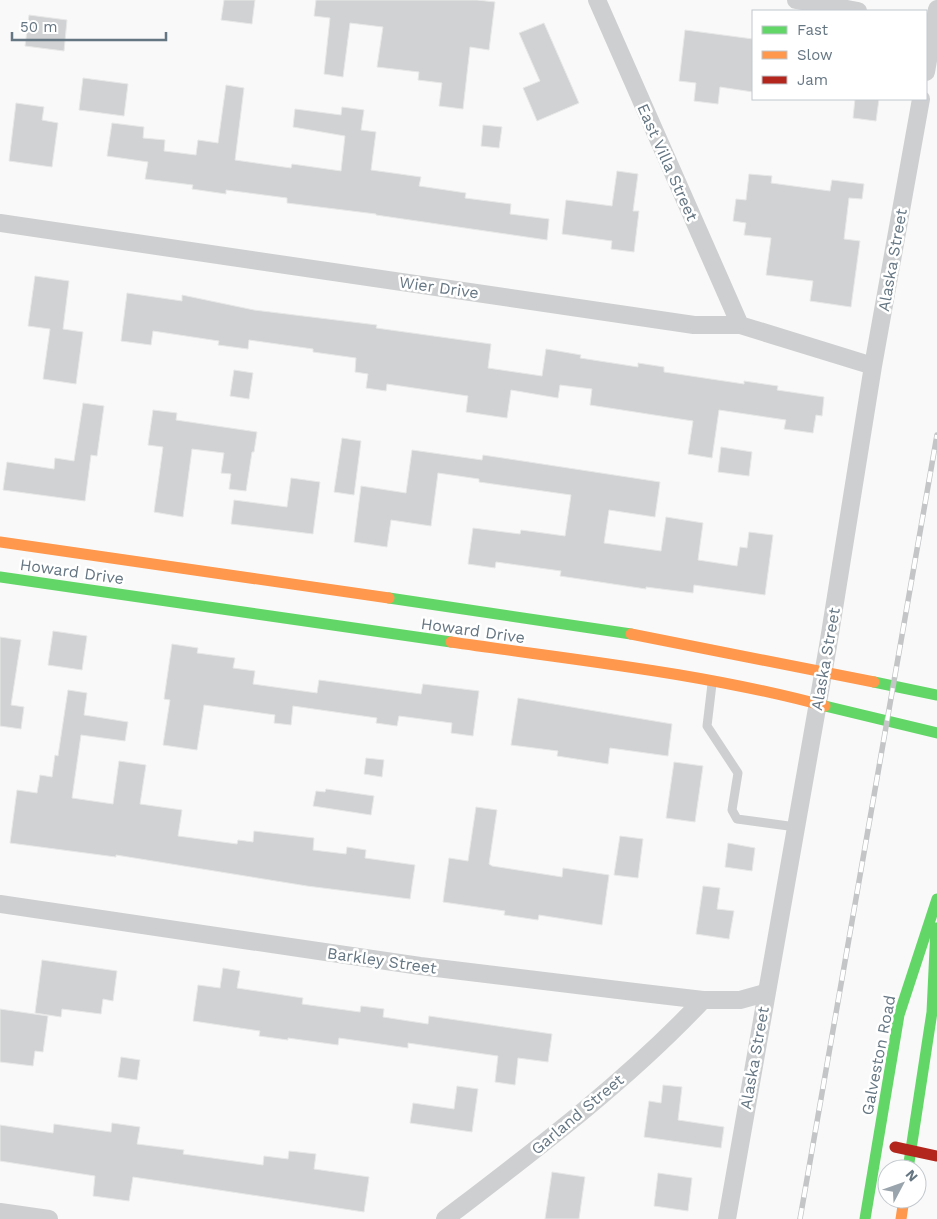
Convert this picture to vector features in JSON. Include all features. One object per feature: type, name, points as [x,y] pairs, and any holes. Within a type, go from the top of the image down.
[{"type":"main road","name":"Howard Drive","points":[[0,542],[268,585],[662,638],[937,694]]},
{"type":"main road","name":"Howard Drive","points":[[0,577],[265,611],[655,672],[712,684],[777,693],[818,705],[937,733]]},
{"type":"main road","name":"Galveston Road","points":[[865,1219],[899,1015],[937,900]]},
{"type":"main road","name":"Galveston Road","points":[[909,1159],[932,1012],[937,900]]},
{"type":"main road","points":[[877,1143],[937,1156]]},
{"type":"street","name":"East Villa Street","points":[[597,0],[740,325]]},
{"type":"street","points":[[796,0],[852,10]]},
{"type":"street","points":[[927,63],[932,19]]},
{"type":"street","name":"Alaska Street","points":[[727,1219],[765,993],[818,705],[873,366],[921,100]]},
{"type":"street","name":"Wier Drive","points":[[0,223],[694,324],[740,325],[873,366]]},
{"type":"street","name":"Barkley Street","points":[[0,904],[420,966],[702,1000],[740,1000],[765,993]]},
{"type":"street","name":"Garland Street","points":[[445,1219],[557,1134],[682,1022],[702,1000]]},
{"type":"street","points":[[0,1212],[49,1219]]},
{"type":"lane","points":[[712,684],[707,726],[738,773],[732,810],[737,819],[796,826]]},
{"type":"building","points":[[224,0],[255,0],[252,24],[221,20]]},
{"type":"building","points":[[316,0],[477,0],[495,2],[489,50],[470,47],[463,109],[439,106],[442,83],[418,80],[419,72],[377,67],[383,27],[350,23],[343,77],[324,74],[330,18],[314,16]]},
{"type":"building","points":[[29,15],[67,20],[64,51],[25,46]]},
{"type":"building","points":[[544,23],[579,103],[537,121],[523,88],[540,81],[519,33]]},
{"type":"building","points":[[685,30],[752,39],[752,92],[720,87],[718,104],[694,101],[696,83],[679,81]]},
{"type":"building","points":[[83,78],[128,84],[124,116],[79,110]]},
{"type":"building","points":[[226,85],[244,88],[235,160],[291,168],[292,164],[341,171],[345,136],[293,127],[295,109],[341,115],[342,107],[364,110],[361,130],[376,132],[371,170],[421,177],[419,186],[466,193],[465,198],[511,204],[510,214],[549,219],[547,240],[376,214],[287,203],[287,198],[226,190],[226,194],[192,189],[193,185],[145,179],[148,162],[107,156],[112,123],[144,127],[143,138],[165,140],[164,151],[196,155],[198,140],[218,143]]},
{"type":"building","points":[[855,100],[879,100],[876,121],[853,118]]},
{"type":"building","points":[[16,103],[44,107],[42,120],[58,123],[52,167],[9,161]]},
{"type":"building","points":[[483,125],[502,127],[499,148],[481,146]]},
{"type":"building","points":[[617,171],[638,174],[633,211],[639,211],[634,252],[611,249],[612,241],[562,234],[566,200],[612,206]]},
{"type":"building","points":[[749,174],[772,176],[771,183],[830,191],[832,180],[864,184],[862,199],[849,198],[844,239],[860,241],[851,307],[810,301],[813,281],[766,275],[771,238],[744,235],[746,223],[733,221],[736,199],[746,200]]},
{"type":"building","points":[[35,276],[69,281],[63,329],[83,332],[76,384],[43,379],[50,329],[28,326]]},
{"type":"building","points":[[127,293],[182,301],[182,295],[254,310],[377,325],[376,328],[491,344],[488,368],[542,376],[546,349],[581,355],[580,358],[638,367],[638,363],[664,367],[664,372],[744,384],[744,381],[778,386],[777,390],[824,397],[822,416],[816,415],[813,433],[784,429],[786,420],[719,410],[712,458],[688,454],[693,421],[590,405],[592,389],[560,385],[558,398],[511,390],[507,418],[466,412],[468,396],[387,384],[386,391],[366,388],[368,374],[355,372],[356,358],[313,352],[313,349],[249,340],[248,349],[218,345],[219,341],[153,331],[151,345],[121,341]]},
{"type":"building","points":[[234,370],[253,373],[249,399],[230,396]]},
{"type":"building","points":[[83,403],[104,406],[97,456],[91,455],[85,501],[3,490],[7,462],[54,469],[55,458],[74,461]]},
{"type":"building","points":[[153,410],[177,413],[176,420],[257,432],[246,491],[229,489],[231,474],[221,473],[224,453],[192,449],[183,517],[154,512],[163,447],[148,445]]},
{"type":"building","points":[[342,438],[361,441],[354,495],[334,492]]},
{"type":"building","points":[[721,447],[752,452],[749,476],[718,472]]},
{"type":"building","points":[[412,450],[482,460],[483,455],[660,482],[655,517],[609,510],[604,543],[661,551],[666,517],[703,523],[698,560],[737,566],[740,547],[747,548],[749,532],[773,535],[765,595],[694,585],[693,593],[646,587],[646,589],[560,576],[561,571],[496,562],[495,568],[468,564],[473,528],[520,534],[521,530],[565,536],[571,495],[479,482],[479,479],[438,473],[431,526],[391,520],[387,547],[354,542],[361,486],[406,493]]},
{"type":"building","points":[[291,478],[320,482],[313,534],[231,524],[234,500],[287,507]]},
{"type":"building","points":[[53,631],[87,636],[82,670],[48,665]]},
{"type":"building","points":[[0,637],[21,640],[11,705],[24,707],[21,729],[0,726]]},
{"type":"building","points":[[172,644],[198,648],[197,653],[235,658],[233,668],[255,671],[253,684],[317,693],[319,680],[421,694],[423,684],[479,691],[473,736],[451,733],[452,723],[399,716],[397,726],[376,723],[377,718],[293,706],[291,725],[274,723],[275,715],[204,705],[197,750],[163,745],[170,700],[164,699]]},
{"type":"building","points":[[68,690],[87,693],[84,715],[128,722],[125,741],[81,735],[72,798],[113,804],[119,761],[146,765],[140,804],[182,810],[178,836],[237,844],[238,840],[253,842],[254,831],[314,838],[313,850],[346,854],[347,847],[366,850],[365,858],[415,865],[410,899],[307,886],[116,855],[116,857],[10,843],[17,790],[37,793],[40,775],[52,777],[55,755],[58,756]]},
{"type":"building","points":[[518,698],[672,724],[668,756],[610,748],[608,764],[557,756],[558,751],[511,745]]},
{"type":"building","points":[[366,758],[384,760],[382,777],[364,774]]},
{"type":"building","points":[[674,762],[703,766],[695,822],[666,818]]},
{"type":"building","points":[[326,789],[374,796],[371,815],[313,806],[316,791],[325,792]]},
{"type":"building","points":[[476,807],[497,810],[489,864],[492,866],[562,877],[563,868],[609,875],[602,925],[539,915],[538,920],[504,915],[505,911],[443,902],[449,858],[468,861]]},
{"type":"building","points":[[620,836],[643,839],[638,878],[614,875]]},
{"type":"building","points":[[728,843],[755,848],[752,871],[725,867]]},
{"type":"building","points":[[703,886],[720,888],[717,909],[734,911],[729,939],[696,934]]},
{"type":"building","points":[[42,960],[117,971],[113,1001],[103,999],[101,1014],[62,1009],[61,1017],[35,1013]]},
{"type":"building","points":[[223,968],[240,971],[237,988],[303,998],[302,1004],[360,1012],[361,1006],[384,1009],[383,1017],[428,1024],[429,1016],[552,1034],[548,1062],[518,1058],[515,1085],[495,1082],[498,1056],[408,1043],[408,1048],[339,1038],[338,1045],[288,1038],[288,1040],[259,1036],[260,1031],[193,1021],[198,985],[220,988]]},
{"type":"building","points":[[0,1009],[48,1016],[43,1052],[35,1051],[33,1066],[0,1062]]},
{"type":"building","points":[[121,1057],[140,1060],[137,1080],[118,1077]]},
{"type":"building","points":[[663,1085],[682,1087],[678,1120],[724,1127],[721,1148],[644,1137],[649,1101],[661,1103]]},
{"type":"building","points":[[457,1086],[478,1089],[472,1132],[410,1123],[413,1103],[454,1109]]},
{"type":"building","points":[[112,1123],[140,1127],[137,1144],[184,1150],[183,1154],[263,1165],[264,1156],[288,1159],[289,1151],[316,1154],[314,1169],[369,1177],[364,1212],[133,1177],[129,1201],[93,1196],[95,1176],[0,1161],[0,1125],[53,1133],[54,1124],[111,1132]]},
{"type":"building","points":[[552,1172],[585,1177],[579,1219],[545,1219]]},
{"type":"building","points":[[658,1173],[692,1178],[688,1211],[654,1206]]},
{"type":"railway","points":[[800,1219],[937,435]]},
{"type":"traffic: fast","points":[[0,577],[451,642]]},
{"type":"traffic: fast","points":[[389,598],[631,634]]},
{"type":"traffic: fast","points":[[874,682],[937,695]]},
{"type":"traffic: fast","points":[[825,706],[937,733]]},
{"type":"traffic: fast","points":[[865,1219],[899,1015],[937,899]]},
{"type":"traffic: fast","points":[[910,1159],[932,1012],[936,928]]},
{"type":"traffic: slow","points":[[0,542],[389,598]]},
{"type":"traffic: slow","points":[[631,634],[874,682]]},
{"type":"traffic: slow","points":[[451,642],[686,676],[825,706]]},
{"type":"traffic: slow","points":[[901,1219],[902,1209]]},
{"type":"traffic: jam","points":[[895,1147],[937,1156]]}]
